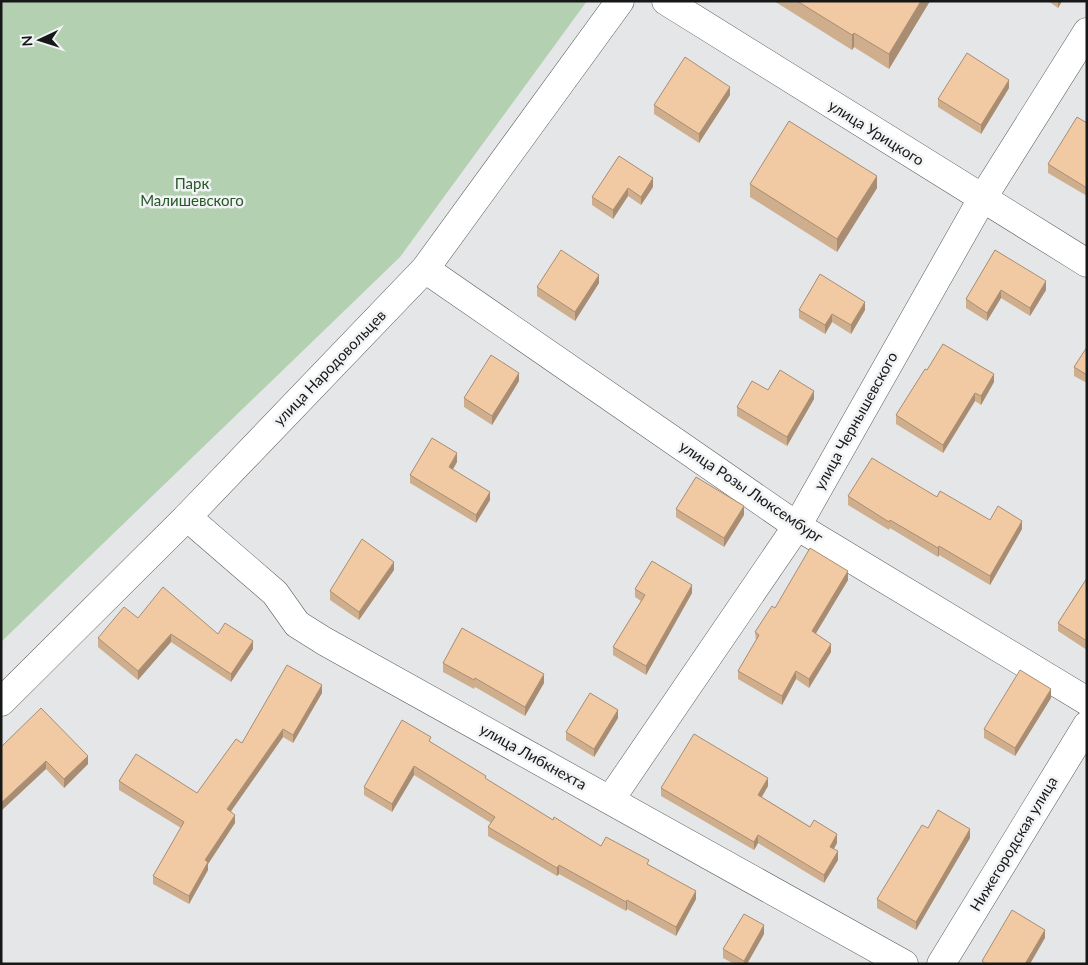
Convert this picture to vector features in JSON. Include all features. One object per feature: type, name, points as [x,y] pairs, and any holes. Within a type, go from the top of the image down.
[{"type":"street","name":"улица Народовольцев","points":[[1,702],[187,517],[425,269],[620,1]]},
{"type":"street","name":"улица Урицкого","points":[[666,1],[1087,263]]},
{"type":"street","name":"улица Чернышевского","points":[[610,800],[797,526],[982,199],[1087,32]]},
{"type":"street","name":"улица Розы Люксембург","points":[[425,269],[797,526],[1087,701]]},
{"type":"street","name":"улица Либкнехта","points":[[187,517],[275,593],[297,624],[324,641],[904,964]]},
{"type":"street","name":"Нижегородская улица","points":[[941,964],[1087,725]]},
{"type":"green space","name":"Парк Малишевского","points":[[1,1],[587,1],[400,257],[1,642]]},
{"type":"building","points":[[797,1],[921,1],[889,54],[854,33],[852,35]]},
{"type":"building","points":[[967,53],[1009,80],[981,125],[938,99]]},
{"type":"building","points":[[685,57],[730,87],[699,134],[654,105]]},
{"type":"building","points":[[1077,117],[1087,123],[1087,188],[1048,164]]},
{"type":"building","points":[[789,121],[877,176],[837,239],[750,184]]},
{"type":"building","points":[[619,156],[653,178],[641,197],[628,188],[613,210],[592,197]]},
{"type":"building","points":[[561,250],[599,275],[575,312],[537,287]]},
{"type":"building","points":[[995,250],[1046,281],[1030,308],[1001,290],[987,313],[966,299]]},
{"type":"building","points":[[820,274],[865,302],[851,325],[832,314],[825,325],[799,310]]},
{"type":"building","points":[[943,344],[994,374],[981,396],[975,393],[943,445],[896,415]]},
{"type":"building","points":[[1087,347],[1087,375],[1074,367]]},
{"type":"building","points":[[491,355],[519,373],[492,416],[464,398]]},
{"type":"building","points":[[780,370],[814,391],[787,437],[737,407],[752,381],[768,390]]},
{"type":"building","points":[[432,438],[457,453],[449,467],[490,492],[476,515],[410,475]]},
{"type":"building","points":[[872,458],[937,497],[940,491],[990,520],[998,506],[1022,521],[990,576],[939,546],[938,548],[890,520],[889,522],[848,496]]},
{"type":"building","points":[[696,477],[744,506],[724,538],[676,509]]},
{"type":"building","points":[[362,539],[394,562],[359,612],[330,591]]},
{"type":"building","points":[[810,548],[848,571],[812,631],[831,644],[809,679],[796,671],[782,696],[738,671],[759,635],[755,632],[772,606],[775,608]]},
{"type":"building","points":[[652,561],[692,585],[646,666],[613,647],[645,595],[635,589]]},
{"type":"building","points":[[1087,578],[1087,641],[1058,623]]},
{"type":"building","points":[[163,587],[218,634],[225,623],[253,641],[231,674],[171,634],[138,671],[98,638],[124,607],[138,618]]},
{"type":"building","points":[[462,628],[544,674],[525,707],[475,678],[474,680],[443,663]]},
{"type":"building","points":[[287,665],[322,685],[293,735],[283,729],[227,809],[235,815],[205,860],[208,862],[189,896],[153,876],[184,822],[119,781],[136,754],[197,793],[236,739],[242,743]]},
{"type":"building","points":[[1020,670],[1051,689],[1015,748],[984,729]]},
{"type":"building","points":[[590,693],[618,710],[594,749],[566,732]]},
{"type":"building","points":[[41,708],[88,756],[64,779],[46,761],[1,803],[1,747]]},
{"type":"building","points":[[402,720],[431,737],[429,741],[553,820],[554,817],[601,846],[606,837],[649,860],[647,864],[696,891],[676,927],[559,865],[557,868],[488,827],[495,817],[414,766],[392,804],[364,787]]},
{"type":"building","points":[[694,734],[768,778],[758,795],[810,827],[814,820],[837,834],[830,847],[838,851],[824,875],[758,835],[754,842],[661,788]]},
{"type":"building","points":[[938,810],[970,829],[916,922],[877,899],[922,825],[928,828]]},
{"type":"building","points":[[1012,910],[1045,930],[1025,964],[986,964],[982,961]]},
{"type":"building","points":[[744,914],[764,925],[744,961],[723,949]]}]
